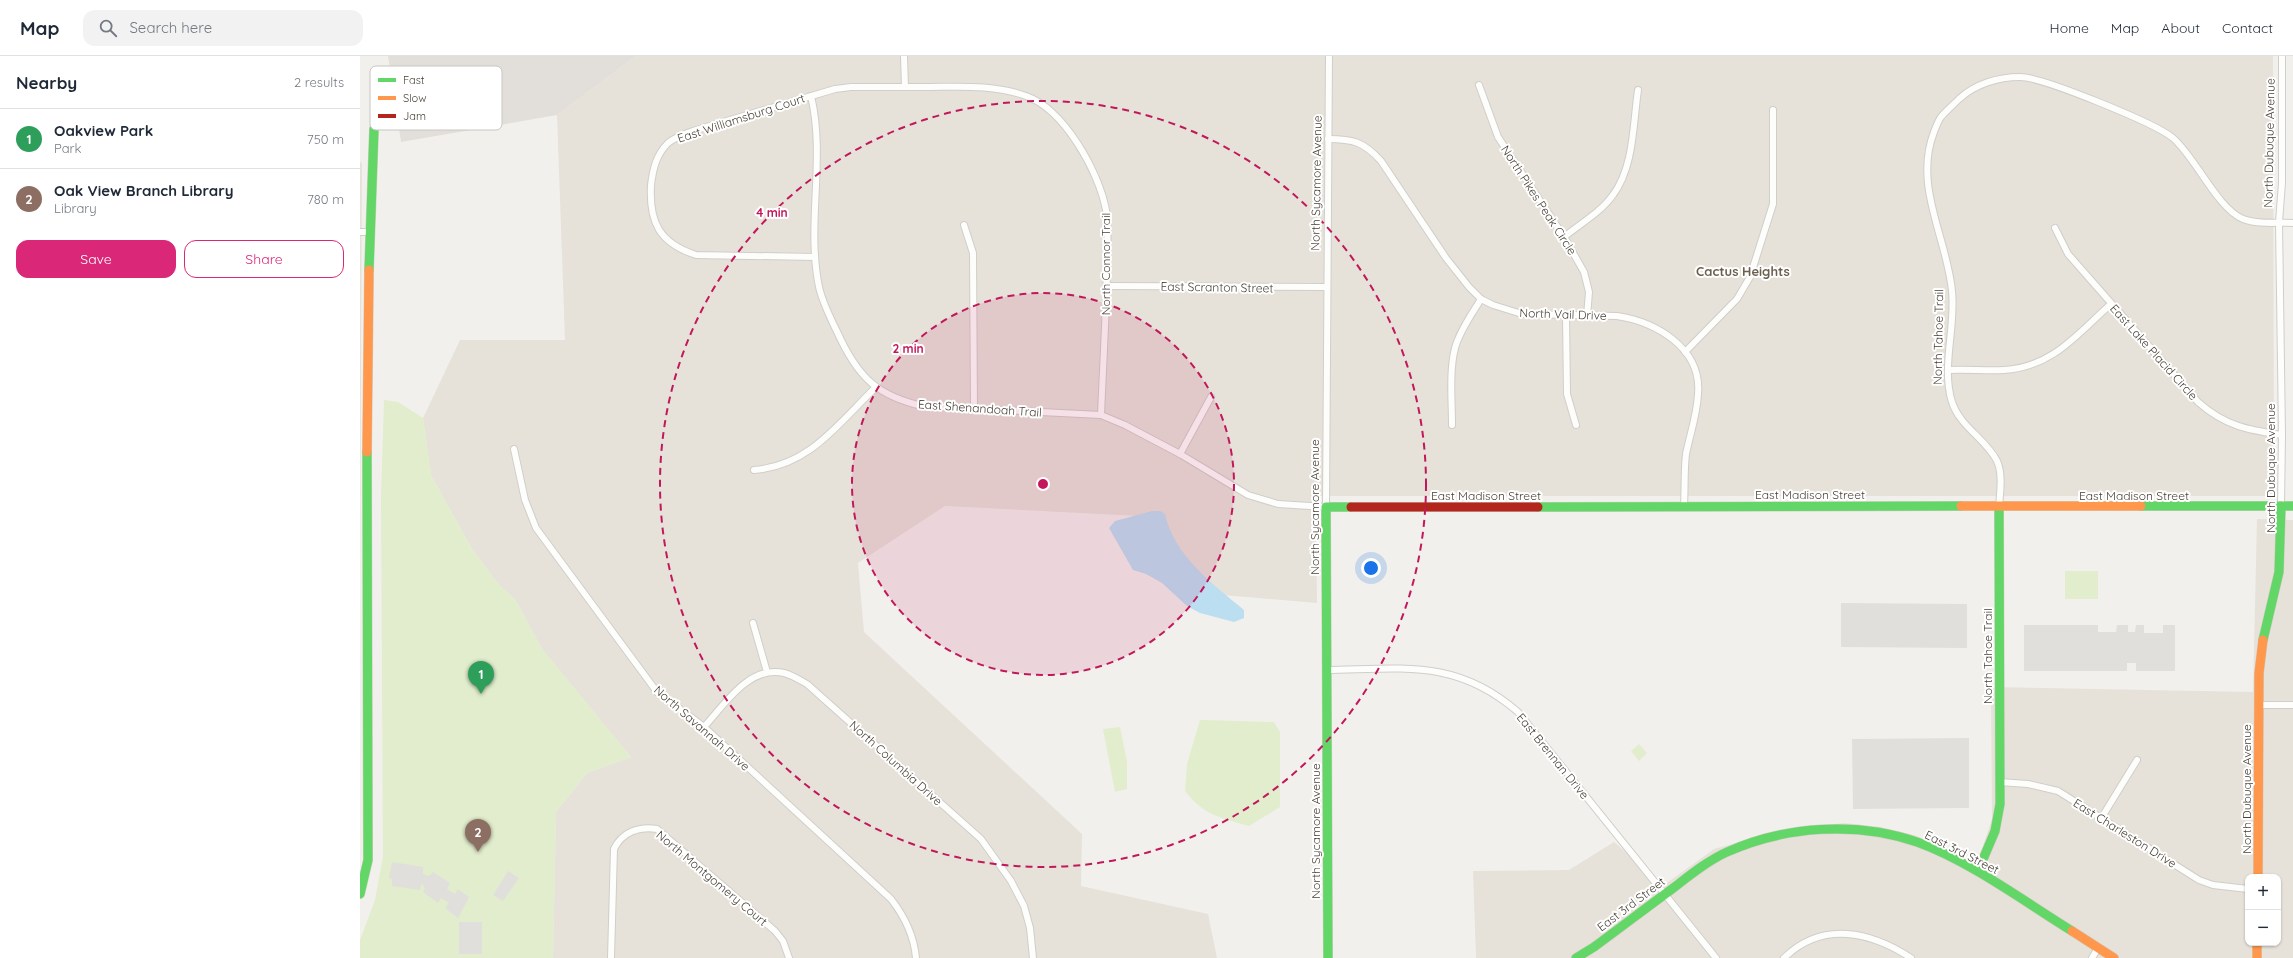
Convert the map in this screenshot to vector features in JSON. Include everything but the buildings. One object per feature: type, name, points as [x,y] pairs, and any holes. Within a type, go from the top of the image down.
[{"type":"street","points":[[904,56],[905,87]]},
{"type":"street","name":"North Sycamore Avenue","points":[[1328,958],[1326,287],[1329,56]]},
{"type":"street","name":"North Dubuque Avenue","points":[[2258,874],[2259,705],[2262,648],[2279,572],[2281,506],[2282,435],[2279,222],[2282,183],[2282,56]]},
{"type":"street","name":"North Tahoe Trail","points":[[1978,871],[1993,842],[1998,824],[2000,478],[1997,461],[1957,415],[1949,390],[1952,291],[1930,206],[1928,187],[1929,153],[1940,119],[1960,98],[1984,83],[2020,77],[2033,78],[2160,128],[2184,149],[2234,213],[2253,222],[2293,223]]},
{"type":"street","name":"North Pikes Peak Circle","points":[[1479,85],[1498,137],[1564,237],[1584,272],[1589,292],[1587,316]]},
{"type":"street","name":"East Williamsburg Court","points":[[815,257],[702,256],[678,250],[656,226],[651,204],[652,172],[661,151],[673,140],[699,129],[810,96],[851,87],[905,87]]},
{"type":"street","name":"North Connor Trail","points":[[905,87],[969,87],[999,89],[1026,96],[1046,106],[1064,123],[1077,144],[1103,197],[1107,221],[1107,286],[1101,416]]},
{"type":"street","points":[[1564,237],[1602,207],[1622,180],[1628,164],[1638,90]]},
{"type":"street","name":"East Shenandoah Trail","points":[[810,96],[815,119],[815,257],[820,288],[830,315],[853,361],[875,388],[899,400],[916,404],[974,409],[1101,416],[1124,425],[1180,454],[1248,495],[1278,504],[1326,507]]},
{"type":"street","points":[[1685,352],[1737,299],[1750,277],[1774,204],[1773,110]]},
{"type":"street","points":[[360,894],[368,860],[364,831],[363,528],[374,130]]},
{"type":"street","name":"North Vail Drive","points":[[1328,139],[1358,142],[1370,149],[1381,161],[1446,258],[1469,287],[1481,298],[1493,305],[1522,314],[1617,316],[1642,322],[1668,334],[1685,352],[1695,374],[1698,394],[1686,456],[1684,506]]},
{"type":"street","points":[[964,225],[973,253],[974,409]]},
{"type":"street","name":"East Lake Placid Circle","points":[[2055,228],[2068,254],[2208,411],[2235,426],[2282,435]]},
{"type":"street","points":[[360,232],[370,232]]},
{"type":"street","name":"East Scranton Street","points":[[1107,286],[1326,287]]},
{"type":"street","points":[[1452,425],[1453,364],[1455,347],[1461,332],[1481,298]]},
{"type":"street","points":[[1949,370],[2005,370],[2039,363],[2060,351],[2111,304]]},
{"type":"street","points":[[1566,316],[1567,394],[1576,425]]},
{"type":"street","points":[[754,470],[771,469],[800,458],[820,442],[875,388]]},
{"type":"street","points":[[1180,454],[1211,397]]},
{"type":"street","name":"North Savannah Drive","points":[[514,449],[525,500],[543,539],[657,692],[704,727],[891,899],[902,913],[910,930],[916,958]]},
{"type":"street","name":"East Madison Street","points":[[1326,507],[2293,506]]},
{"type":"street","points":[[753,623],[767,672]]},
{"type":"street","name":"East Brennan Drive","points":[[1326,670],[1425,669],[1448,673],[1478,684],[1501,697],[1518,712],[1716,958]]},
{"type":"street","name":"North Columbia Drive","points":[[704,727],[750,679],[767,672],[785,673],[807,684],[981,839],[1011,881],[1024,906],[1030,928],[1033,958]]},
{"type":"street","points":[[2259,705],[2293,705]]},
{"type":"street","points":[[2102,817],[2137,760]]},
{"type":"street","name":"East Charleston Drive","points":[[1999,782],[2028,784],[2058,791],[2102,817],[2199,880],[2213,885],[2245,889]]},
{"type":"street","name":"North Montgomery Court","points":[[611,958],[614,849],[617,843],[628,832],[642,828],[657,829],[756,913],[783,941],[789,958]]},
{"type":"street","name":"East 3rd Street","points":[[1576,958],[1594,947],[1665,894],[1727,852],[1788,832],[1819,829],[1846,829],[1880,833],[1917,842],[1978,871],[2114,958]]},
{"type":"street","points":[[1784,958],[1801,945],[1822,936],[1838,934],[1857,934],[1872,938],[1911,958]]},
{"type":"street","points":[[2257,946],[2257,958]]},
{"type":"street","points":[[2092,958],[2098,948]]},
{"type":"shaded area","points":[[388,56],[636,56],[557,115],[502,125],[502,66],[390,66]]},
{"type":"shaded area","points":[[636,56],[2273,56],[2274,496],[1316,496],[1317,603],[1198,593],[1138,516],[945,506],[858,563],[864,632],[1082,834],[1081,886],[1208,914],[1217,958],[553,958],[556,812],[587,773],[631,757],[542,649],[515,599],[499,585],[472,549],[431,475],[423,418],[460,340],[565,340],[557,115]]},
{"type":"shaded area","points":[[399,130],[470,130],[401,142]]},
{"type":"shaded area","points":[[360,162],[362,163],[360,597]]},
{"type":"shaded area","points":[[2257,519],[2293,520],[2293,958],[1476,958],[1473,871],[1569,870],[1614,842],[1664,885],[1714,849],[1792,828],[1845,823],[1880,827],[1914,835],[1977,864],[1992,819],[1991,687],[2253,692]]},
{"type":"shaded area","points":[[1841,603],[1967,604],[1967,648],[1841,647]]},
{"type":"shaded area","points":[[2024,625],[2098,625],[2098,632],[2116,632],[2117,625],[2128,625],[2128,632],[2135,632],[2136,625],[2144,625],[2144,633],[2163,633],[2163,625],[2175,625],[2175,671],[2136,671],[2136,663],[2127,663],[2127,671],[2024,671]]},
{"type":"shaded area","points":[[1969,738],[1969,808],[1853,809],[1852,739]]},
{"type":"shaded area","points":[[392,862],[423,867],[423,874],[429,876],[433,872],[450,883],[447,889],[455,894],[458,889],[469,897],[458,918],[445,908],[449,903],[441,898],[438,903],[423,892],[425,888],[423,885],[421,885],[420,890],[392,886],[392,879],[389,878]]},
{"type":"shaded area","points":[[508,871],[519,878],[503,901],[493,895]]},
{"type":"shaded area","points":[[459,922],[482,922],[482,954],[459,954]]},
{"type":"green space","points":[[384,400],[398,402],[423,418],[431,475],[472,549],[499,585],[515,599],[542,649],[631,757],[587,773],[556,812],[553,958],[360,958],[360,940],[375,900],[383,856],[381,498]]},
{"type":"green space","points":[[2065,571],[2098,571],[2098,599],[2065,599]]},
{"type":"green space","points":[[1200,720],[1274,722],[1280,732],[1280,807],[1249,826],[1206,811],[1192,799],[1185,791],[1187,764]]},
{"type":"green space","points":[[1120,727],[1127,762],[1127,789],[1115,792],[1103,729]]},
{"type":"green space","points":[[1639,744],[1647,753],[1639,761],[1631,751]]},
{"type":"water","points":[[1152,511],[1160,511],[1165,514],[1177,543],[1186,556],[1196,568],[1244,610],[1244,618],[1234,622],[1200,613],[1187,606],[1162,583],[1146,574],[1133,570],[1109,528],[1115,521]]},
{"type":"traffic: fast","points":[[369,270],[374,130]]},
{"type":"traffic: fast","points":[[360,894],[368,860],[367,452]]},
{"type":"traffic: fast","points":[[1538,507],[1961,506]]},
{"type":"traffic: fast","points":[[2141,506],[2293,506]]},
{"type":"traffic: fast","points":[[2263,640],[2279,572],[2281,506]]},
{"type":"traffic: fast","points":[[1328,958],[1326,507],[1351,507]]},
{"type":"traffic: fast","points":[[1978,871],[1995,831],[2000,804],[1999,507]]},
{"type":"traffic: fast","points":[[1576,958],[1594,947],[1698,869],[1727,852],[1749,843],[1773,837],[1821,829],[1870,831],[1894,835],[1917,842],[1956,859],[1976,870],[2072,931]]},
{"type":"traffic: slow","points":[[367,452],[369,270]]},
{"type":"traffic: slow","points":[[1961,506],[2141,506]]},
{"type":"traffic: slow","points":[[2258,874],[2259,673],[2263,640]]},
{"type":"traffic: slow","points":[[2072,931],[2114,958]]},
{"type":"traffic: slow","points":[[2257,946],[2257,958]]},
{"type":"traffic: jam","points":[[1351,507],[1538,507]]},
{"type":"place","name":"Oakview Park","points":[[481,694]]},
{"type":"place","name":"Oak View Branch Library","points":[[478,852]]},
{"type":"district","name":"Cactus Heights","points":[[1743,271]]}]
